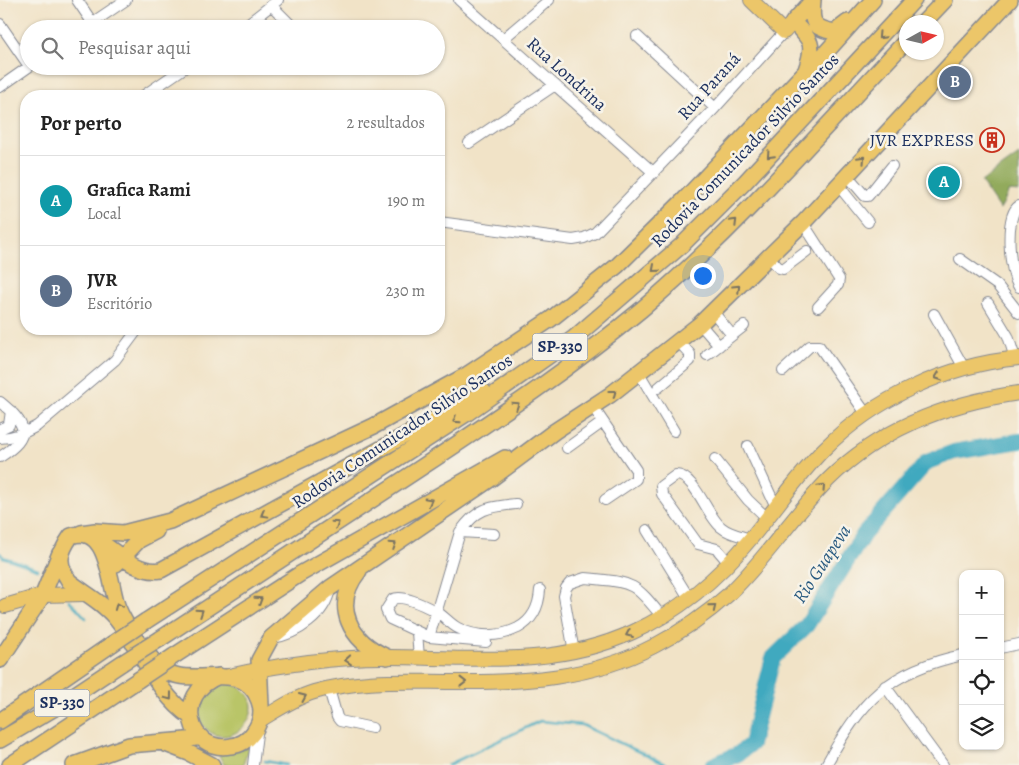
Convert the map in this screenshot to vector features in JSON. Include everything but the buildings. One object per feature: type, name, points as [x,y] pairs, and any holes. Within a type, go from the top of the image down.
[{"type":"highway","name":"Rua Paraná","points":[[788,27],[813,0]]},
{"type":"highway","points":[[813,0],[812,17],[814,24],[835,32]]},
{"type":"highway","name":"Rodovia Comunicador Silvio Santos","points":[[0,721],[146,621],[466,414],[574,338],[682,244],[744,182],[914,0]]},
{"type":"highway","points":[[931,15],[945,0]]},
{"type":"highway","points":[[10,765],[300,574],[554,431],[593,407],[639,373],[700,324],[803,223],[1010,0]]},
{"type":"highway","points":[[788,27],[809,38],[823,41],[870,3]]},
{"type":"highway","points":[[110,576],[123,556],[139,540],[170,521],[374,426],[428,398],[504,352],[551,319],[647,238],[806,70],[820,59],[870,3]]},
{"type":"highway","points":[[806,70],[812,50],[809,38]]},
{"type":"highway","name":"SP-330","points":[[0,740],[53,709],[160,640],[469,436],[553,379],[591,350],[698,258],[759,197],[899,48]]},
{"type":"highway","points":[[81,533],[96,540],[144,570],[152,571],[171,566],[460,404],[522,374]]},
{"type":"highway","points":[[74,765],[129,745],[157,741],[205,740],[226,747],[242,743],[251,737],[260,718],[260,669],[258,660],[271,638],[330,588],[492,478],[554,431]]},
{"type":"highway","points":[[0,660],[43,595],[61,550],[71,536],[95,530],[123,533],[170,521]]},
{"type":"highway","points":[[96,540],[101,548],[110,576],[118,609],[158,667],[180,677],[224,676],[240,679],[250,685],[257,695],[260,718]]},
{"type":"highway","points":[[61,550],[64,574],[69,581],[113,616],[168,696],[181,711],[191,718]]},
{"type":"highway","points":[[365,563],[350,582],[345,594],[347,616],[356,635],[364,644],[387,657]]},
{"type":"highway","points":[[205,740],[194,728],[190,706],[197,691],[208,680],[224,676]]},
{"type":"highway","points":[[157,741],[189,752],[213,765]]},
{"type":"main road","points":[[751,0],[788,27]]},
{"type":"main road","points":[[224,676],[260,669],[387,657],[486,660],[534,658],[574,652],[618,638],[662,617],[691,597],[729,563],[824,450],[866,415],[904,392],[964,368],[1017,358]]},
{"type":"main road","points":[[260,718],[300,697],[329,688],[394,681],[502,682],[540,680],[567,676],[617,662],[674,635],[701,617],[730,593],[812,498],[846,464],[870,446],[917,419],[938,411],[964,402],[1019,392]]},
{"type":"main road","points":[[730,593],[729,585],[767,544],[768,537],[764,522]]},
{"type":"main road","points":[[3,608],[48,579]]},
{"type":"main road","points":[[3,608],[43,595],[86,594]]},
{"type":"main road","points":[[617,662],[624,651],[661,633],[696,610],[697,605],[691,597]]},
{"type":"street","points":[[77,0],[91,20]]},
{"type":"street","points":[[95,20],[126,0]]},
{"type":"street","name":"Rua Londrina","points":[[459,0],[654,173]]},
{"type":"street","points":[[503,39],[549,0]]},
{"type":"street","points":[[253,20],[275,3],[289,20]]},
{"type":"street","points":[[0,24],[20,53]]},
{"type":"street","name":"Rua Paraná","points":[[445,223],[574,240],[595,233],[716,108],[788,27]]},
{"type":"street","points":[[637,36],[716,108]]},
{"type":"street","points":[[0,87],[20,73]]},
{"type":"street","points":[[152,90],[173,75]]},
{"type":"street","points":[[469,143],[555,85]]},
{"type":"street","points":[[843,180],[865,196],[868,196],[892,166]]},
{"type":"street","points":[[843,180],[868,222]]},
{"type":"street","points":[[1019,206],[1012,215],[1010,257],[1011,270],[1019,287]]},
{"type":"street","points":[[803,223],[838,280],[838,285],[818,307]]},
{"type":"street","points":[[769,257],[779,268],[783,269],[807,251]]},
{"type":"street","points":[[960,259],[997,284],[1019,312]]},
{"type":"street","points":[[988,302],[1008,336],[1017,358]]},
{"type":"street","points":[[713,312],[732,335]]},
{"type":"street","points":[[934,314],[964,368]]},
{"type":"street","points":[[700,324],[719,346]]},
{"type":"street","points":[[707,355],[744,326]]},
{"type":"street","points":[[0,438],[9,438],[23,429],[42,421],[114,360],[133,335]]},
{"type":"street","points":[[658,388],[690,361],[690,354],[679,342]]},
{"type":"street","points":[[783,371],[810,346],[819,346],[866,415]]},
{"type":"street","points":[[639,373],[674,431]]},
{"type":"street","points":[[0,402],[11,411],[23,429]]},
{"type":"street","points":[[593,407],[636,470],[637,475],[636,479],[605,500]]},
{"type":"street","points":[[0,430],[9,425],[11,411]]},
{"type":"street","points":[[566,448],[603,422]]},
{"type":"street","points":[[0,457],[17,444],[23,429]]},
{"type":"street","points":[[748,446],[776,507]]},
{"type":"street","points":[[715,459],[764,522]]},
{"type":"street","points":[[729,563],[717,549],[701,547],[694,540],[662,494],[661,486],[663,483],[676,475],[687,479],[719,526],[727,531],[751,538]]},
{"type":"street","points":[[429,637],[438,612],[460,532],[482,510],[516,504]]},
{"type":"street","points":[[647,530],[691,597]]},
{"type":"street","points":[[460,532],[494,534]]},
{"type":"street","points":[[574,652],[564,596],[566,588],[577,580],[585,578],[631,584],[646,596],[662,617]]},
{"type":"street","points":[[486,638],[468,633],[438,612],[401,597],[394,599],[386,610],[388,616],[429,637],[486,638],[509,632],[522,626],[537,609],[540,590]]},
{"type":"street","points":[[417,632],[419,658]]},
{"type":"street","points":[[486,638],[486,660]]},
{"type":"street","points":[[1004,647],[1019,644]]},
{"type":"street","points":[[826,765],[847,730],[885,686],[911,670],[959,656]]},
{"type":"street","points":[[885,686],[943,765]]},
{"type":"street","points":[[329,688],[337,717],[340,721],[372,728]]},
{"type":"street","points":[[252,765],[260,718]]},
{"type":"street","points":[[205,740],[213,765]]},
{"type":"green space","points":[[1019,155],[1019,192],[1009,191],[1000,210],[981,182]]},
{"type":"green space","points":[[226,681],[244,690],[251,700],[252,711],[247,722],[239,730],[229,735],[217,735],[206,729],[196,714],[203,690]]},
{"type":"green space","points":[[249,747],[243,765],[224,765],[219,755]]},
{"type":"waterway","name":"Rio Guapeva","points":[[713,765],[738,754],[751,744],[773,658],[807,625],[864,534],[927,462],[954,452],[1019,441]]},
{"type":"waterway","points":[[0,553],[3,557],[38,569]]},
{"type":"waterway","points":[[69,600],[86,618]]},
{"type":"waterway","points":[[448,765],[540,721],[582,725],[667,765]]},
{"type":"waterway","points":[[265,761],[287,765]]},
{"type":"place","name":"JVR","points":[[955,82]]},
{"type":"place","name":"JVR EXPRESS","points":[[992,140]]},
{"type":"place","name":"Grafica Rami","points":[[944,182]]}]
